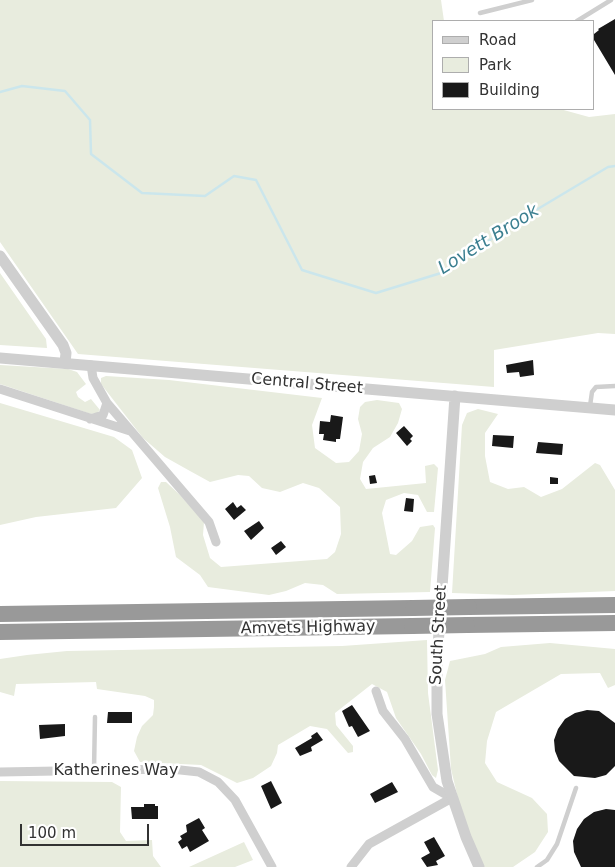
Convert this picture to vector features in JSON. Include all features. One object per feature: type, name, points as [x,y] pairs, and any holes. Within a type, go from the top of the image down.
[{"type":"highway","name":"Amvets Highway","points":[[0,614],[615,605]]},
{"type":"highway","name":"Amvets Highway","points":[[0,632],[615,623]]},
{"type":"street","points":[[0,256],[63,345],[66,354],[65,363]]},
{"type":"street","name":"Central Street","points":[[0,358],[615,410]]},
{"type":"street","points":[[91,365],[93,378],[107,402],[130,432],[209,522],[216,542]]},
{"type":"street","points":[[0,388],[130,432]]},
{"type":"street","name":"South Street","points":[[455,396],[436,670],[440,739],[452,798],[478,867]]},
{"type":"street","points":[[90,419],[96,419],[103,415],[107,402]]},
{"type":"street","points":[[376,691],[383,711],[405,739],[433,788],[452,798]]},
{"type":"street","name":"Katherines Way","points":[[0,772],[185,770],[209,776],[235,800],[272,867]]},
{"type":"street","points":[[351,867],[368,844],[452,798]]},
{"type":"lane","points":[[480,13],[532,0]]},
{"type":"lane","points":[[579,20],[611,0]]},
{"type":"lane","points":[[590,408],[592,392],[596,387],[615,386]]},
{"type":"lane","points":[[94,770],[95,718]]},
{"type":"lane","points":[[537,867],[547,860],[557,844],[576,788]]},
{"type":"green space","points":[[0,0],[441,0],[444,20],[432,20],[432,110],[564,110],[589,117],[615,114],[615,334],[598,333],[494,350],[494,387],[78,354],[0,242]]},
{"type":"green space","points":[[0,273],[46,339],[47,348],[0,345]]},
{"type":"green space","points":[[0,365],[68,369],[77,372],[86,384],[76,392],[78,397],[85,402],[91,399],[100,410],[97,413],[91,414],[0,384]]},
{"type":"green space","points":[[106,376],[169,380],[322,398],[312,425],[315,448],[336,463],[349,462],[359,451],[362,434],[358,419],[360,407],[365,402],[377,400],[399,403],[402,409],[398,423],[390,437],[373,448],[363,462],[360,479],[366,489],[426,483],[425,466],[434,464],[438,468],[434,512],[427,512],[418,495],[404,493],[386,500],[382,513],[390,554],[396,555],[412,541],[420,527],[433,525],[435,528],[430,592],[337,594],[323,585],[305,583],[286,591],[269,595],[208,587],[200,575],[176,557],[170,527],[158,488],[161,482],[166,482],[179,494],[204,522],[203,535],[210,558],[221,567],[327,559],[335,552],[341,534],[340,507],[319,488],[303,483],[280,492],[262,488],[249,476],[238,475],[210,482],[190,471],[165,457],[143,438],[101,384],[101,378]]},
{"type":"green space","points":[[0,403],[114,437],[132,450],[142,478],[116,508],[36,517],[0,525]]},
{"type":"green space","points":[[478,409],[498,414],[485,433],[485,456],[490,482],[508,489],[524,487],[541,497],[562,489],[595,463],[600,465],[615,490],[615,591],[513,595],[452,593],[462,425],[467,413]]},
{"type":"green space","points":[[427,640],[428,693],[438,770],[436,778],[432,775],[421,754],[396,718],[387,692],[372,684],[335,713],[336,725],[353,746],[353,752],[348,753],[327,729],[310,726],[278,745],[277,753],[271,766],[253,778],[237,783],[201,765],[140,762],[134,751],[137,737],[142,726],[153,715],[154,707],[154,700],[145,696],[97,689],[96,682],[16,684],[14,696],[0,692],[0,659],[27,655],[67,651],[342,646]]},
{"type":"green space","points":[[550,643],[615,649],[615,685],[608,688],[600,673],[561,674],[496,712],[487,741],[485,763],[497,782],[532,798],[547,814],[548,832],[535,852],[513,867],[483,867],[461,811],[451,769],[445,680],[450,661],[485,654],[501,647]]},
{"type":"green space","points":[[0,781],[112,782],[121,787],[120,832],[126,841],[152,840],[153,856],[161,867],[0,867]]},
{"type":"green space","points":[[244,842],[253,860],[235,867],[189,867]]},
{"type":"building","points":[[615,19],[615,75],[595,42],[595,33],[598,29]]},
{"type":"building","points":[[533,360],[534,375],[520,377],[519,372],[507,373],[506,365]]},
{"type":"building","points":[[331,415],[343,417],[340,439],[336,439],[336,442],[323,440],[324,434],[319,434],[320,421],[330,422]]},
{"type":"building","points":[[404,426],[413,436],[410,439],[412,441],[407,446],[396,433]]},
{"type":"building","points":[[493,435],[514,436],[513,448],[492,446]]},
{"type":"building","points":[[538,442],[563,444],[562,455],[536,453]]},
{"type":"building","points":[[375,475],[377,483],[370,484],[369,476]]},
{"type":"building","points":[[550,477],[558,478],[558,484],[550,484]]},
{"type":"building","points":[[406,498],[414,499],[413,512],[404,511]]},
{"type":"building","points":[[233,502],[237,508],[241,505],[246,510],[234,520],[225,509]]},
{"type":"building","points":[[259,521],[264,528],[251,540],[244,531]]},
{"type":"building","points":[[281,541],[286,547],[276,555],[271,548]]},
{"type":"building","points":[[352,705],[370,731],[358,737],[352,726],[349,727],[342,711]]},
{"type":"building","points":[[587,710],[599,711],[615,723],[615,766],[606,775],[595,778],[574,776],[559,761],[555,751],[554,740],[558,729],[565,719],[575,713]]},
{"type":"building","points":[[108,712],[132,712],[132,723],[107,723]]},
{"type":"building","points":[[65,724],[65,736],[40,739],[39,725]]},
{"type":"building","points":[[317,732],[323,740],[311,747],[312,751],[300,756],[295,748],[312,738],[311,736]]},
{"type":"building","points":[[271,781],[282,803],[271,809],[261,786]]},
{"type":"building","points":[[392,782],[398,792],[375,803],[370,794]]},
{"type":"building","points":[[144,804],[155,804],[155,806],[158,806],[158,819],[132,819],[131,807],[144,807]]},
{"type":"building","points":[[606,809],[615,810],[615,867],[581,867],[574,852],[573,841],[577,829],[584,819],[594,812]]},
{"type":"building","points":[[199,818],[205,828],[202,830],[209,841],[190,852],[187,846],[182,849],[178,842],[182,839],[180,836],[187,832],[186,825]]},
{"type":"building","points":[[434,837],[445,856],[436,861],[438,865],[427,867],[421,858],[430,853],[424,842]]},
{"type":"waterway","name":"Lovett Brook","points":[[0,92],[22,86],[65,91],[90,120],[91,154],[142,193],[205,196],[234,176],[256,180],[302,270],[376,293],[441,273],[521,219],[608,167],[615,166]]}]
